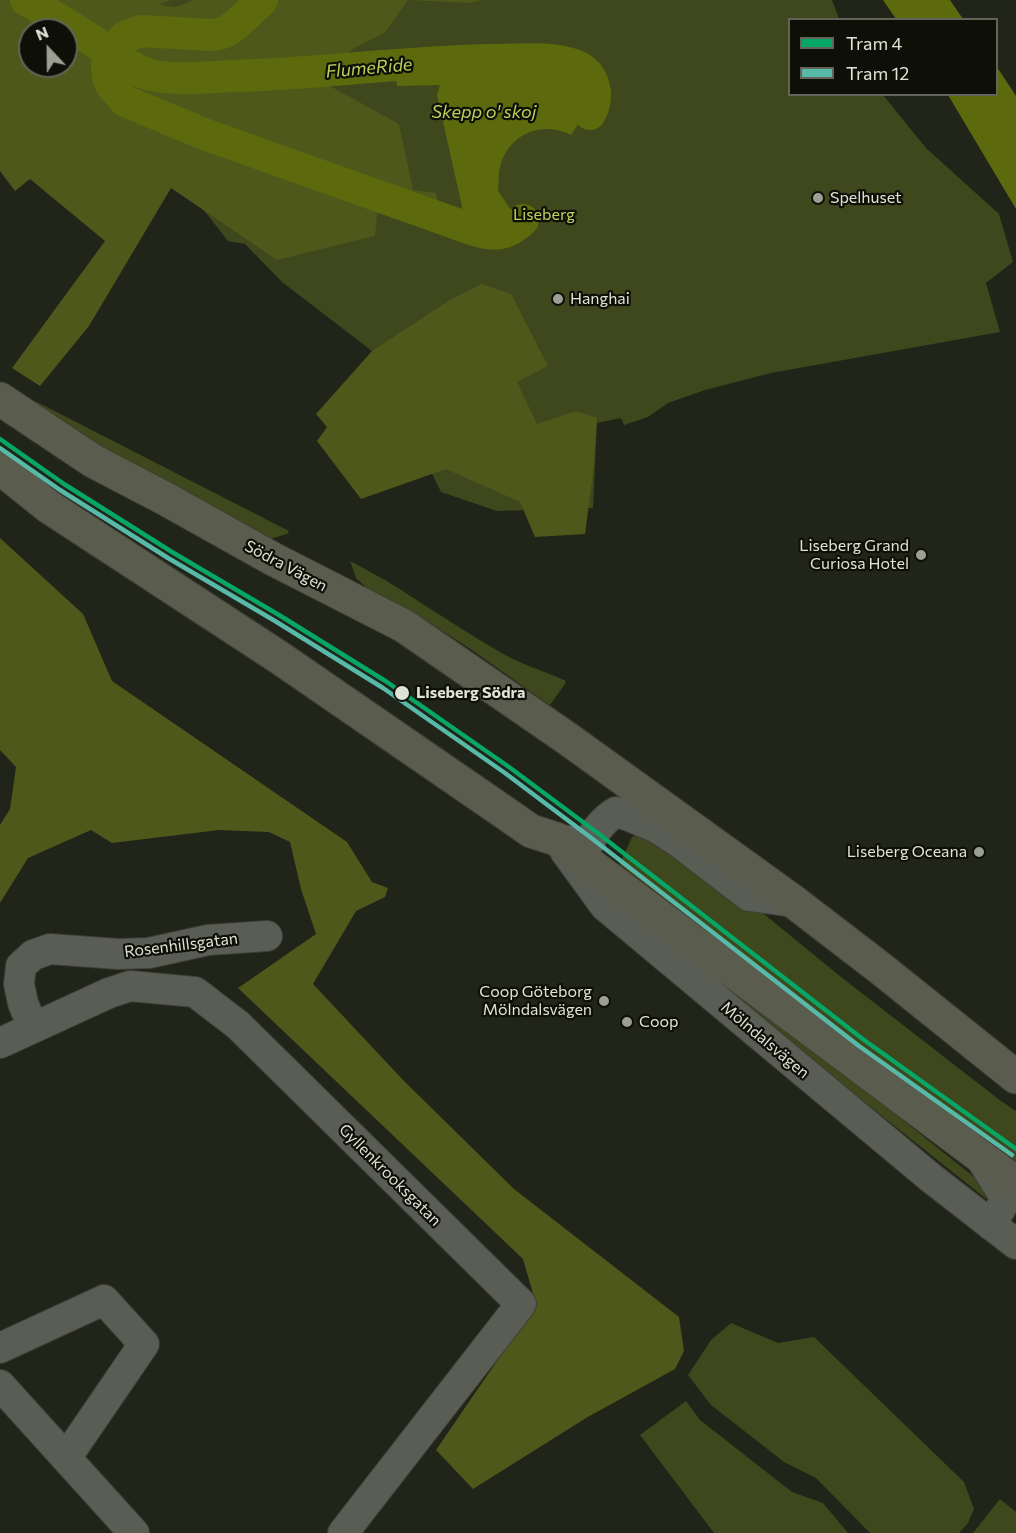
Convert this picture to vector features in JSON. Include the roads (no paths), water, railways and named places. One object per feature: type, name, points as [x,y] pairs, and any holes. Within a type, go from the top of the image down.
[{"type":"main road","name":"Södra Vägen","points":[[0,399],[93,461],[273,559],[404,626],[568,739],[794,902]]},
{"type":"main road","points":[[0,468],[49,507],[544,835]]},
{"type":"main road","name":"Mölndalsvägen","points":[[544,835],[1016,1184]]},
{"type":"main road","points":[[794,902],[1016,1077]]},
{"type":"street","points":[[544,835],[588,844],[595,831],[616,812],[657,828],[749,896],[794,902]]},
{"type":"street","name":"Mölndalsvägen","points":[[544,835],[605,906],[930,1178],[1016,1244]]},
{"type":"street","name":"Rosenhillsgatan","points":[[33,1028],[23,1003],[19,984],[21,966],[33,955],[50,949],[118,954],[149,953],[208,940],[267,936]]},
{"type":"street","name":"Gyllenkrooksgatan","points":[[0,1043],[109,993],[130,986],[195,992],[238,1025],[521,1304],[343,1533]]},
{"type":"street","name":"Mölndalsvägen","points":[[978,1154],[1006,1199],[991,1225]]},
{"type":"street","points":[[0,1348],[104,1300],[144,1344],[66,1458]]},
{"type":"street","points":[[0,1385],[134,1533]]},
{"type":"water","points":[[883,0],[950,0],[962,18],[895,18]]},
{"type":"water","points":[[998,69],[1016,96],[1016,209],[949,96],[998,96]]},
{"type":"water","name":"Skepp o' skoj","points":[[557,70],[582,79],[587,103],[577,127],[571,135],[549,129],[538,130],[518,138],[510,146],[500,167],[498,191],[515,216],[510,225],[497,228],[463,211],[437,95],[440,85],[397,86],[396,74]]},
{"type":"waterway","name":"FlumeRide","points":[[26,0],[130,66],[151,75],[171,78],[203,78],[460,61],[545,59],[574,65],[587,74],[595,93],[590,114]]},
{"type":"waterway","name":"FlumeRide","points":[[262,0],[234,26],[220,34],[141,31],[125,37],[108,57],[108,77],[111,85],[125,101],[204,134],[474,230],[494,234],[506,232],[523,220]]},
{"type":"tram line","name":"4","points":[[0,439],[64,484],[172,552],[387,682],[509,767],[864,1040],[1016,1149]]},
{"type":"tram line","name":"12","points":[[0,448],[60,490],[168,558],[383,688],[505,773],[859,1046],[1012,1155]]},
{"type":"place","name":"Spelhuset","points":[[818,198]]},
{"type":"place","name":"Hanghai","points":[[558,299]]},
{"type":"place","name":"Liseberg Grand Curiosa Hotel","points":[[921,555]]},
{"type":"place","name":"Liseberg Södra","points":[[402,693]]},
{"type":"place","name":"Liseberg Oceana","points":[[979,852]]},
{"type":"place","name":"Coop Göteborg Mölndalsvägen","points":[[604,1001]]},
{"type":"place","name":"Coop","points":[[627,1022]]},
{"type":"park label","name":"Liseberg","points":[[544,215]]}]
